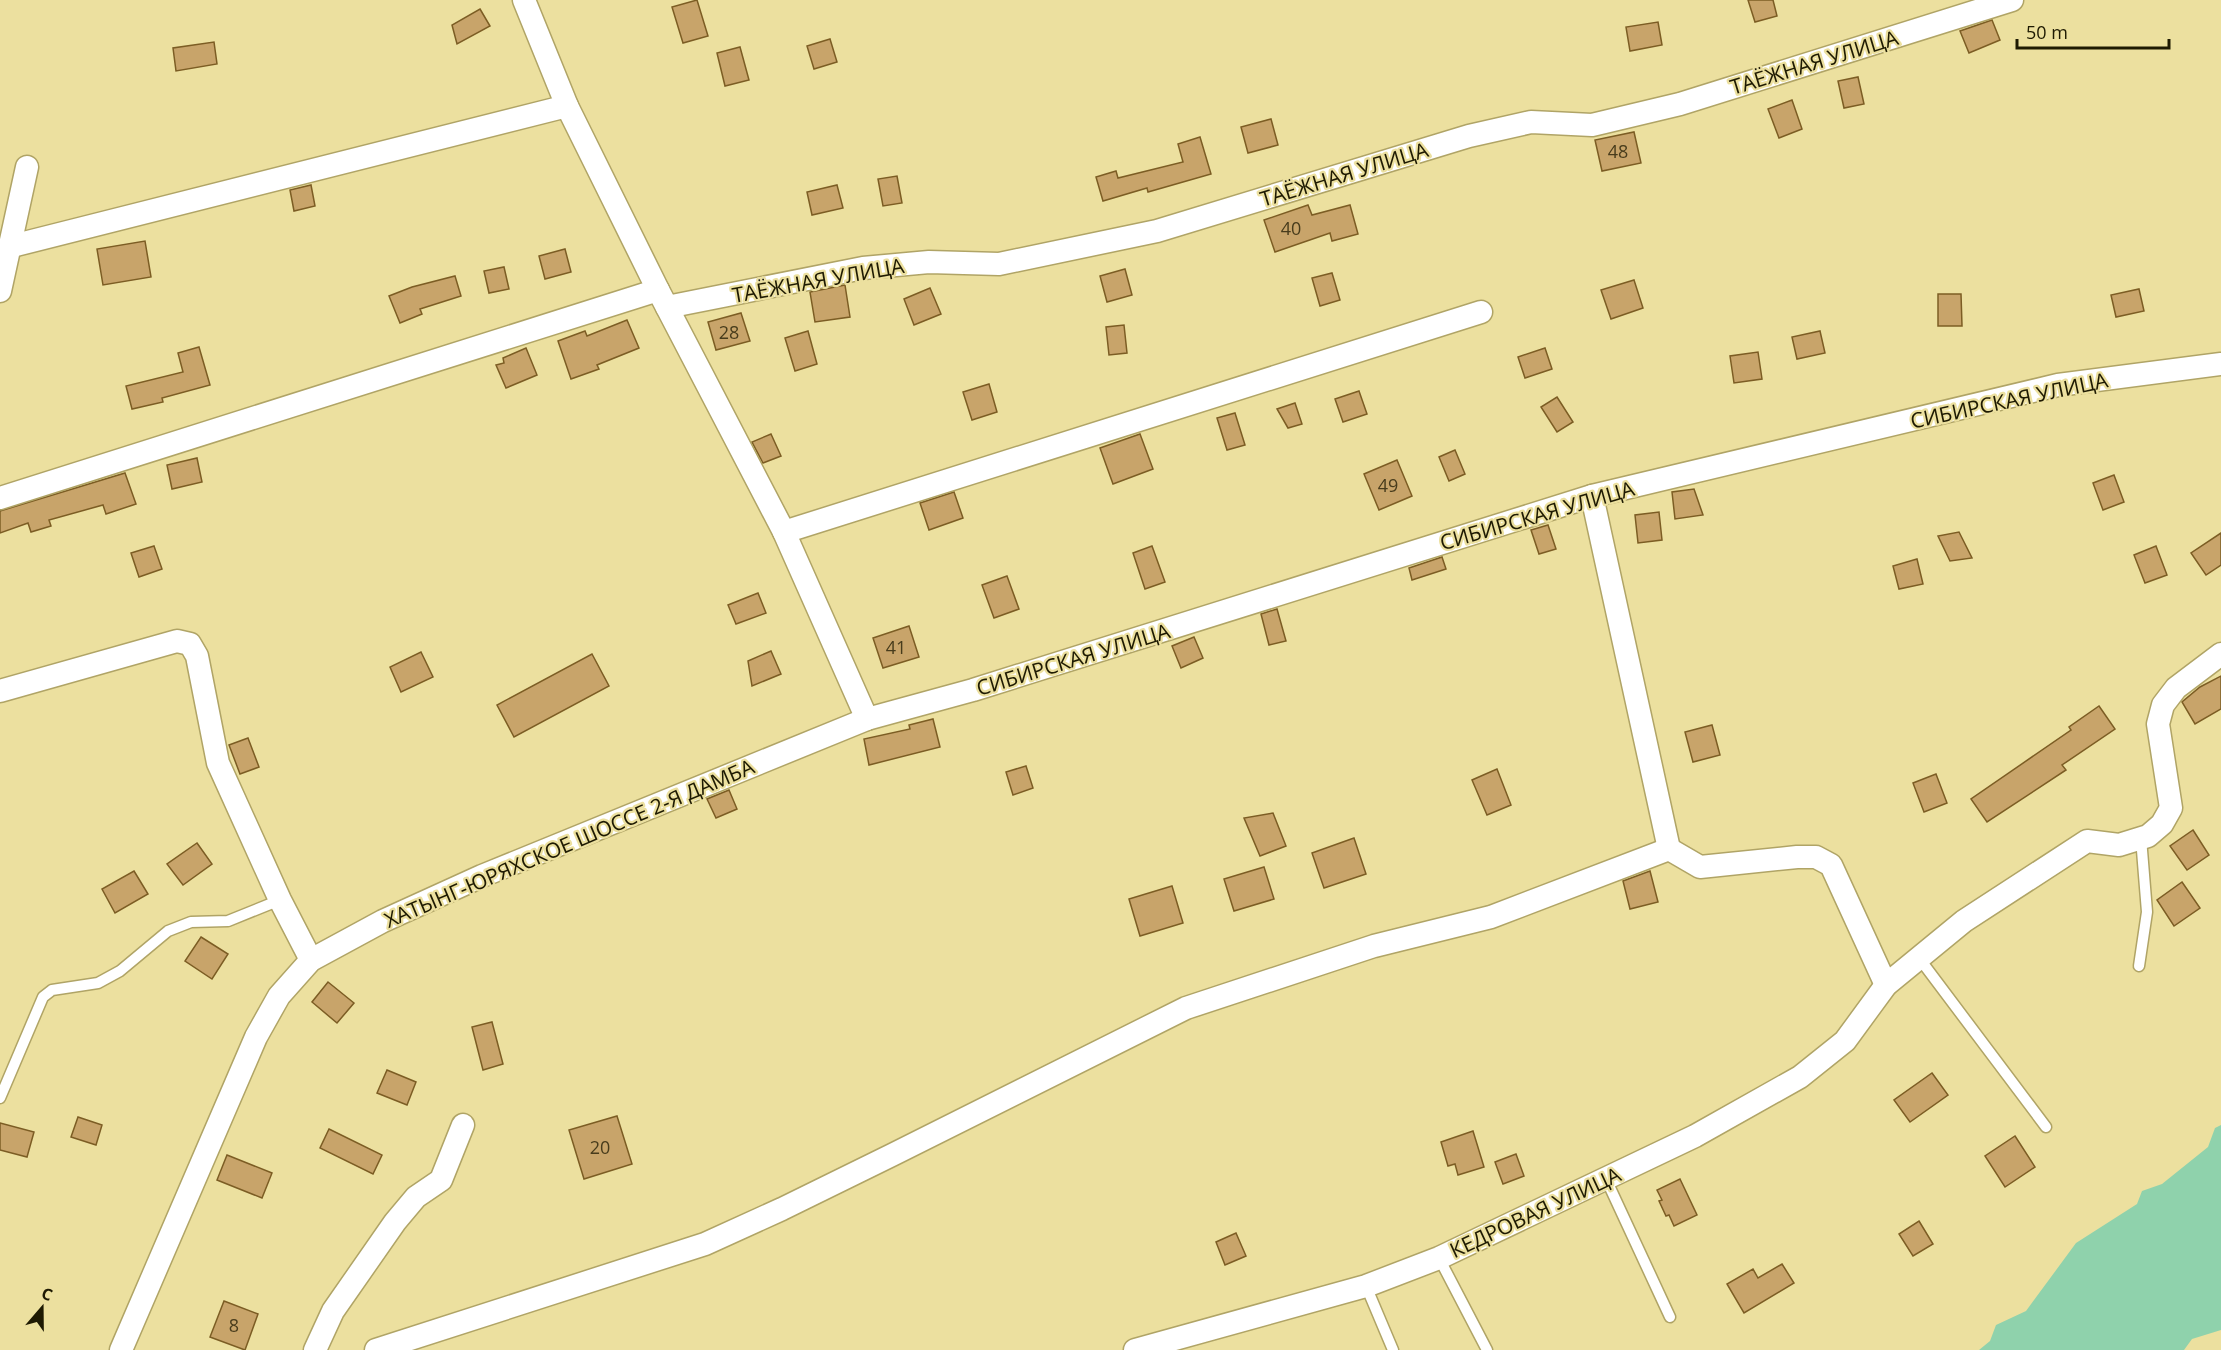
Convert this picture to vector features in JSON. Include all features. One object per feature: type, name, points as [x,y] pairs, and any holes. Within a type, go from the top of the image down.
[{"type":"street","points":[[524,0],[567,106],[663,299],[784,532],[867,719]]},
{"type":"street","name":"ТАЁЖНАЯ УЛИЦА","points":[[0,498],[663,299],[863,268],[929,262],[999,264],[1157,231],[1469,136],[1531,122],[1592,125],[1680,104],[2012,0]]},
{"type":"street","points":[[8,248],[567,106]]},
{"type":"street","points":[[0,291],[27,168]]},
{"type":"street","points":[[784,532],[1481,312]]},
{"type":"street","name":"СИБИРСКАЯ УЛИЦА","points":[[867,719],[984,687],[1592,496],[2058,385],[2221,364]]},
{"type":"street","points":[[1592,496],[1669,849],[1700,867],[1797,857],[1816,857],[1831,865],[1886,985]]},
{"type":"street","points":[[0,691],[177,641],[190,644],[197,656],[218,763],[280,900],[311,960]]},
{"type":"street","points":[[2141,838],[2148,836],[2162,824],[2171,808],[2158,724],[2163,705],[2176,688],[2221,654]]},
{"type":"street","name":"ХАТЫНГ-ЮРЯХСКОЕ ШОССЕ 2-Я ДАМБА","points":[[121,1350],[256,1037],[279,996],[311,960],[383,921],[482,876],[867,719]]},
{"type":"street","name":"КЕДРОВАЯ УЛИЦА","points":[[1135,1350],[1366,1286],[1439,1258],[1695,1136],[1800,1077],[1845,1041],[1886,985],[1964,921],[2087,841],[2119,845],[2141,838]]},
{"type":"street","points":[[376,1350],[705,1244],[882,1160],[1186,1008],[1374,946],[1491,917],[1669,849]]},
{"type":"street","points":[[315,1350],[333,1311],[395,1222],[416,1197],[441,1180],[463,1125]]},
{"type":"lane","points":[[2139,966],[2147,912],[2141,838]]},
{"type":"lane","points":[[0,1098],[43,997],[52,990],[98,982],[120,971],[168,931],[191,922],[228,921],[280,900]]},
{"type":"lane","points":[[1919,958],[2046,1127]]},
{"type":"lane","points":[[1606,1179],[1670,1317]]},
{"type":"lane","points":[[1439,1258],[1487,1350]]},
{"type":"lane","points":[[1366,1286],[1393,1350]]},
{"type":"shaded area","points":[[2221,1125],[2221,1330],[2192,1339],[2184,1350],[1979,1350],[1990,1341],[1996,1325],[2026,1311],[2076,1243],[2137,1204],[2142,1191],[2162,1184],[2208,1147],[2215,1128]]},
{"type":"building","points":[[697,0],[708,36],[683,43],[672,7]]},
{"type":"building","points":[[1748,0],[1773,0],[1777,16],[1755,22]]},
{"type":"building","points":[[480,9],[490,26],[457,44],[452,25]]},
{"type":"building","points":[[1992,20],[2000,40],[1969,53],[1960,31]]},
{"type":"building","points":[[1658,22],[1662,45],[1630,51],[1626,27]]},
{"type":"building","points":[[830,39],[837,62],[814,69],[807,46]]},
{"type":"building","points":[[214,42],[217,64],[176,71],[173,48]]},
{"type":"building","points":[[740,47],[749,80],[725,86],[717,53]]},
{"type":"building","points":[[1858,77],[1864,104],[1844,108],[1838,81]]},
{"type":"building","points":[[1792,100],[1802,129],[1779,138],[1768,109]]},
{"type":"building","points":[[1271,119],[1278,145],[1248,153],[1241,127]]},
{"type":"building","points":[[1634,132],[1641,163],[1602,171],[1595,140]]},
{"type":"building","points":[[1200,137],[1211,174],[1148,192],[1147,188],[1103,201],[1096,177],[1116,171],[1118,178],[1183,162],[1178,144]]},
{"type":"building","points":[[897,176],[902,203],[883,206],[878,179]]},
{"type":"building","points":[[311,185],[315,206],[294,211],[290,190]]},
{"type":"building","points":[[837,185],[843,208],[812,215],[807,192]]},
{"type":"building","points":[[1308,205],[1312,215],[1350,205],[1358,234],[1332,241],[1330,233],[1275,252],[1264,220]]},
{"type":"building","points":[[145,241],[151,277],[103,285],[97,249]]},
{"type":"building","points":[[565,249],[571,272],[545,279],[539,256]]},
{"type":"building","points":[[504,267],[509,289],[489,293],[484,271]]},
{"type":"building","points":[[1125,269],[1132,295],[1107,302],[1100,276]]},
{"type":"building","points":[[1332,273],[1340,300],[1320,306],[1312,278]]},
{"type":"building","points":[[455,276],[461,296],[420,309],[422,314],[400,323],[389,296],[412,287]]},
{"type":"building","points":[[1634,280],[1643,308],[1611,319],[1601,290]]},
{"type":"building","points":[[845,285],[850,317],[815,322],[810,292]]},
{"type":"building","points":[[930,288],[941,314],[914,325],[904,299]]},
{"type":"building","points":[[2139,289],[2144,311],[2116,317],[2111,295]]},
{"type":"building","points":[[1938,294],[1961,294],[1962,326],[1938,326]]},
{"type":"building","points":[[741,313],[750,341],[716,350],[708,322]]},
{"type":"building","points":[[627,320],[639,348],[597,365],[599,369],[571,379],[558,341],[585,331],[587,336]]},
{"type":"building","points":[[1124,325],[1127,353],[1109,355],[1106,327]]},
{"type":"building","points":[[808,331],[817,364],[795,371],[785,338]]},
{"type":"building","points":[[1820,331],[1825,353],[1797,359],[1792,337]]},
{"type":"building","points":[[199,347],[210,385],[162,398],[163,402],[132,409],[126,386],[183,372],[178,353]]},
{"type":"building","points":[[526,348],[537,375],[506,388],[496,365],[504,363],[503,358]]},
{"type":"building","points":[[1545,348],[1552,369],[1525,378],[1518,357]]},
{"type":"building","points":[[1758,352],[1762,379],[1734,383],[1730,356]]},
{"type":"building","points":[[989,384],[997,412],[972,420],[963,392]]},
{"type":"building","points":[[1359,391],[1367,414],[1343,422],[1335,399]]},
{"type":"building","points":[[1557,397],[1573,422],[1557,432],[1541,407]]},
{"type":"building","points":[[1295,403],[1302,424],[1288,428],[1277,409]]},
{"type":"building","points":[[1235,413],[1245,445],[1227,450],[1217,418]]},
{"type":"building","points":[[771,434],[781,456],[763,463],[752,442]]},
{"type":"building","points":[[1140,434],[1153,469],[1113,484],[1100,448]]},
{"type":"building","points":[[1455,450],[1465,474],[1449,481],[1439,457]]},
{"type":"building","points":[[197,458],[202,482],[172,489],[167,465]]},
{"type":"building","points":[[1397,460],[1412,496],[1379,510],[1364,474]]},
{"type":"building","points":[[125,473],[136,504],[106,514],[103,505],[49,520],[51,526],[31,532],[28,523],[0,533],[0,511]]},
{"type":"building","points":[[2114,475],[2124,502],[2103,510],[2093,483]]},
{"type":"building","points":[[1694,489],[1703,515],[1675,519],[1672,492]]},
{"type":"building","points":[[954,492],[963,518],[929,530],[920,503]]},
{"type":"building","points":[[1659,512],[1662,540],[1638,543],[1635,515]]},
{"type":"building","points":[[1548,525],[1556,549],[1539,554],[1531,530]]},
{"type":"building","points":[[1959,532],[1972,558],[1950,561],[1938,536]]},
{"type":"building","points":[[2221,533],[2221,565],[2206,575],[2191,553]]},
{"type":"building","points":[[154,546],[162,569],[139,577],[131,553]]},
{"type":"building","points":[[1152,546],[1165,582],[1145,589],[1133,553]]},
{"type":"building","points":[[2156,546],[2167,575],[2145,583],[2134,555]]},
{"type":"building","points":[[1442,557],[1446,569],[1412,580],[1409,568]]},
{"type":"building","points":[[1917,559],[1923,584],[1899,589],[1893,566]]},
{"type":"building","points":[[1007,576],[1019,609],[994,618],[982,585]]},
{"type":"building","points":[[758,593],[766,613],[736,624],[728,605]]},
{"type":"building","points":[[1277,609],[1286,641],[1269,645],[1261,614]]},
{"type":"building","points":[[909,626],[919,657],[883,668],[873,638]]},
{"type":"building","points":[[1194,637],[1203,658],[1181,668],[1172,646]]},
{"type":"building","points":[[771,651],[781,674],[752,686],[748,661]]},
{"type":"building","points":[[421,652],[433,677],[401,692],[390,667]]},
{"type":"building","points":[[592,654],[609,686],[514,737],[497,705]]},
{"type":"building","points":[[2221,676],[2221,709],[2195,724],[2182,702],[2200,687]]},
{"type":"building","points":[[2099,706],[2115,729],[2062,765],[2066,770],[1987,822],[1971,799],[2071,730],[2069,727]]},
{"type":"building","points":[[933,719],[940,747],[869,765],[864,739],[910,729],[909,725]]},
{"type":"building","points":[[1712,725],[1720,755],[1693,762],[1685,732]]},
{"type":"building","points":[[248,738],[259,767],[240,774],[229,745]]},
{"type":"building","points":[[1026,766],[1033,788],[1013,795],[1006,772]]},
{"type":"building","points":[[1497,769],[1511,805],[1487,815],[1472,780]]},
{"type":"building","points":[[1936,774],[1947,803],[1924,812],[1913,783]]},
{"type":"building","points":[[729,790],[737,809],[716,818],[707,799]]},
{"type":"building","points":[[1273,813],[1286,846],[1260,856],[1244,818]]},
{"type":"building","points":[[2193,830],[2209,855],[2187,870],[2170,846]]},
{"type":"building","points":[[1354,838],[1366,874],[1324,888],[1312,853]]},
{"type":"building","points":[[197,843],[212,864],[183,885],[167,864]]},
{"type":"building","points":[[1264,867],[1274,899],[1234,911],[1224,879]]},
{"type":"building","points":[[134,871],[148,894],[115,913],[102,889]]},
{"type":"building","points":[[1650,871],[1658,902],[1630,909],[1623,881]]},
{"type":"building","points":[[2182,882],[2200,908],[2174,926],[2157,900]]},
{"type":"building","points":[[1172,886],[1183,923],[1140,936],[1129,899]]},
{"type":"building","points":[[201,937],[228,954],[212,979],[185,961]]},
{"type":"building","points":[[328,982],[354,1003],[337,1023],[312,1002]]},
{"type":"building","points":[[492,1022],[503,1064],[483,1070],[472,1027]]},
{"type":"building","points":[[387,1070],[416,1082],[407,1105],[377,1093]]},
{"type":"building","points":[[1932,1073],[1948,1095],[1910,1122],[1894,1100]]},
{"type":"building","points":[[617,1116],[632,1164],[584,1179],[569,1130]]},
{"type":"building","points":[[78,1117],[102,1125],[96,1145],[71,1137]]},
{"type":"building","points":[[0,1123],[34,1132],[27,1157],[0,1150]]},
{"type":"building","points":[[329,1129],[382,1155],[373,1174],[320,1148]]},
{"type":"building","points":[[1473,1131],[1484,1167],[1458,1175],[1455,1164],[1448,1166],[1441,1142]]},
{"type":"building","points":[[2015,1136],[2035,1167],[2005,1187],[1985,1156]]},
{"type":"building","points":[[1516,1154],[1524,1176],[1503,1184],[1495,1162]]},
{"type":"building","points":[[227,1155],[272,1173],[262,1198],[217,1180]]},
{"type":"building","points":[[1680,1179],[1697,1215],[1674,1226],[1669,1215],[1666,1216],[1657,1190]]},
{"type":"building","points":[[1919,1221],[1933,1244],[1913,1256],[1899,1234]]},
{"type":"building","points":[[1236,1233],[1246,1256],[1225,1265],[1216,1242]]},
{"type":"building","points":[[1782,1264],[1794,1283],[1744,1313],[1727,1284],[1753,1269],[1758,1278]]},
{"type":"building","points":[[224,1301],[258,1314],[245,1350],[210,1337]]}]
